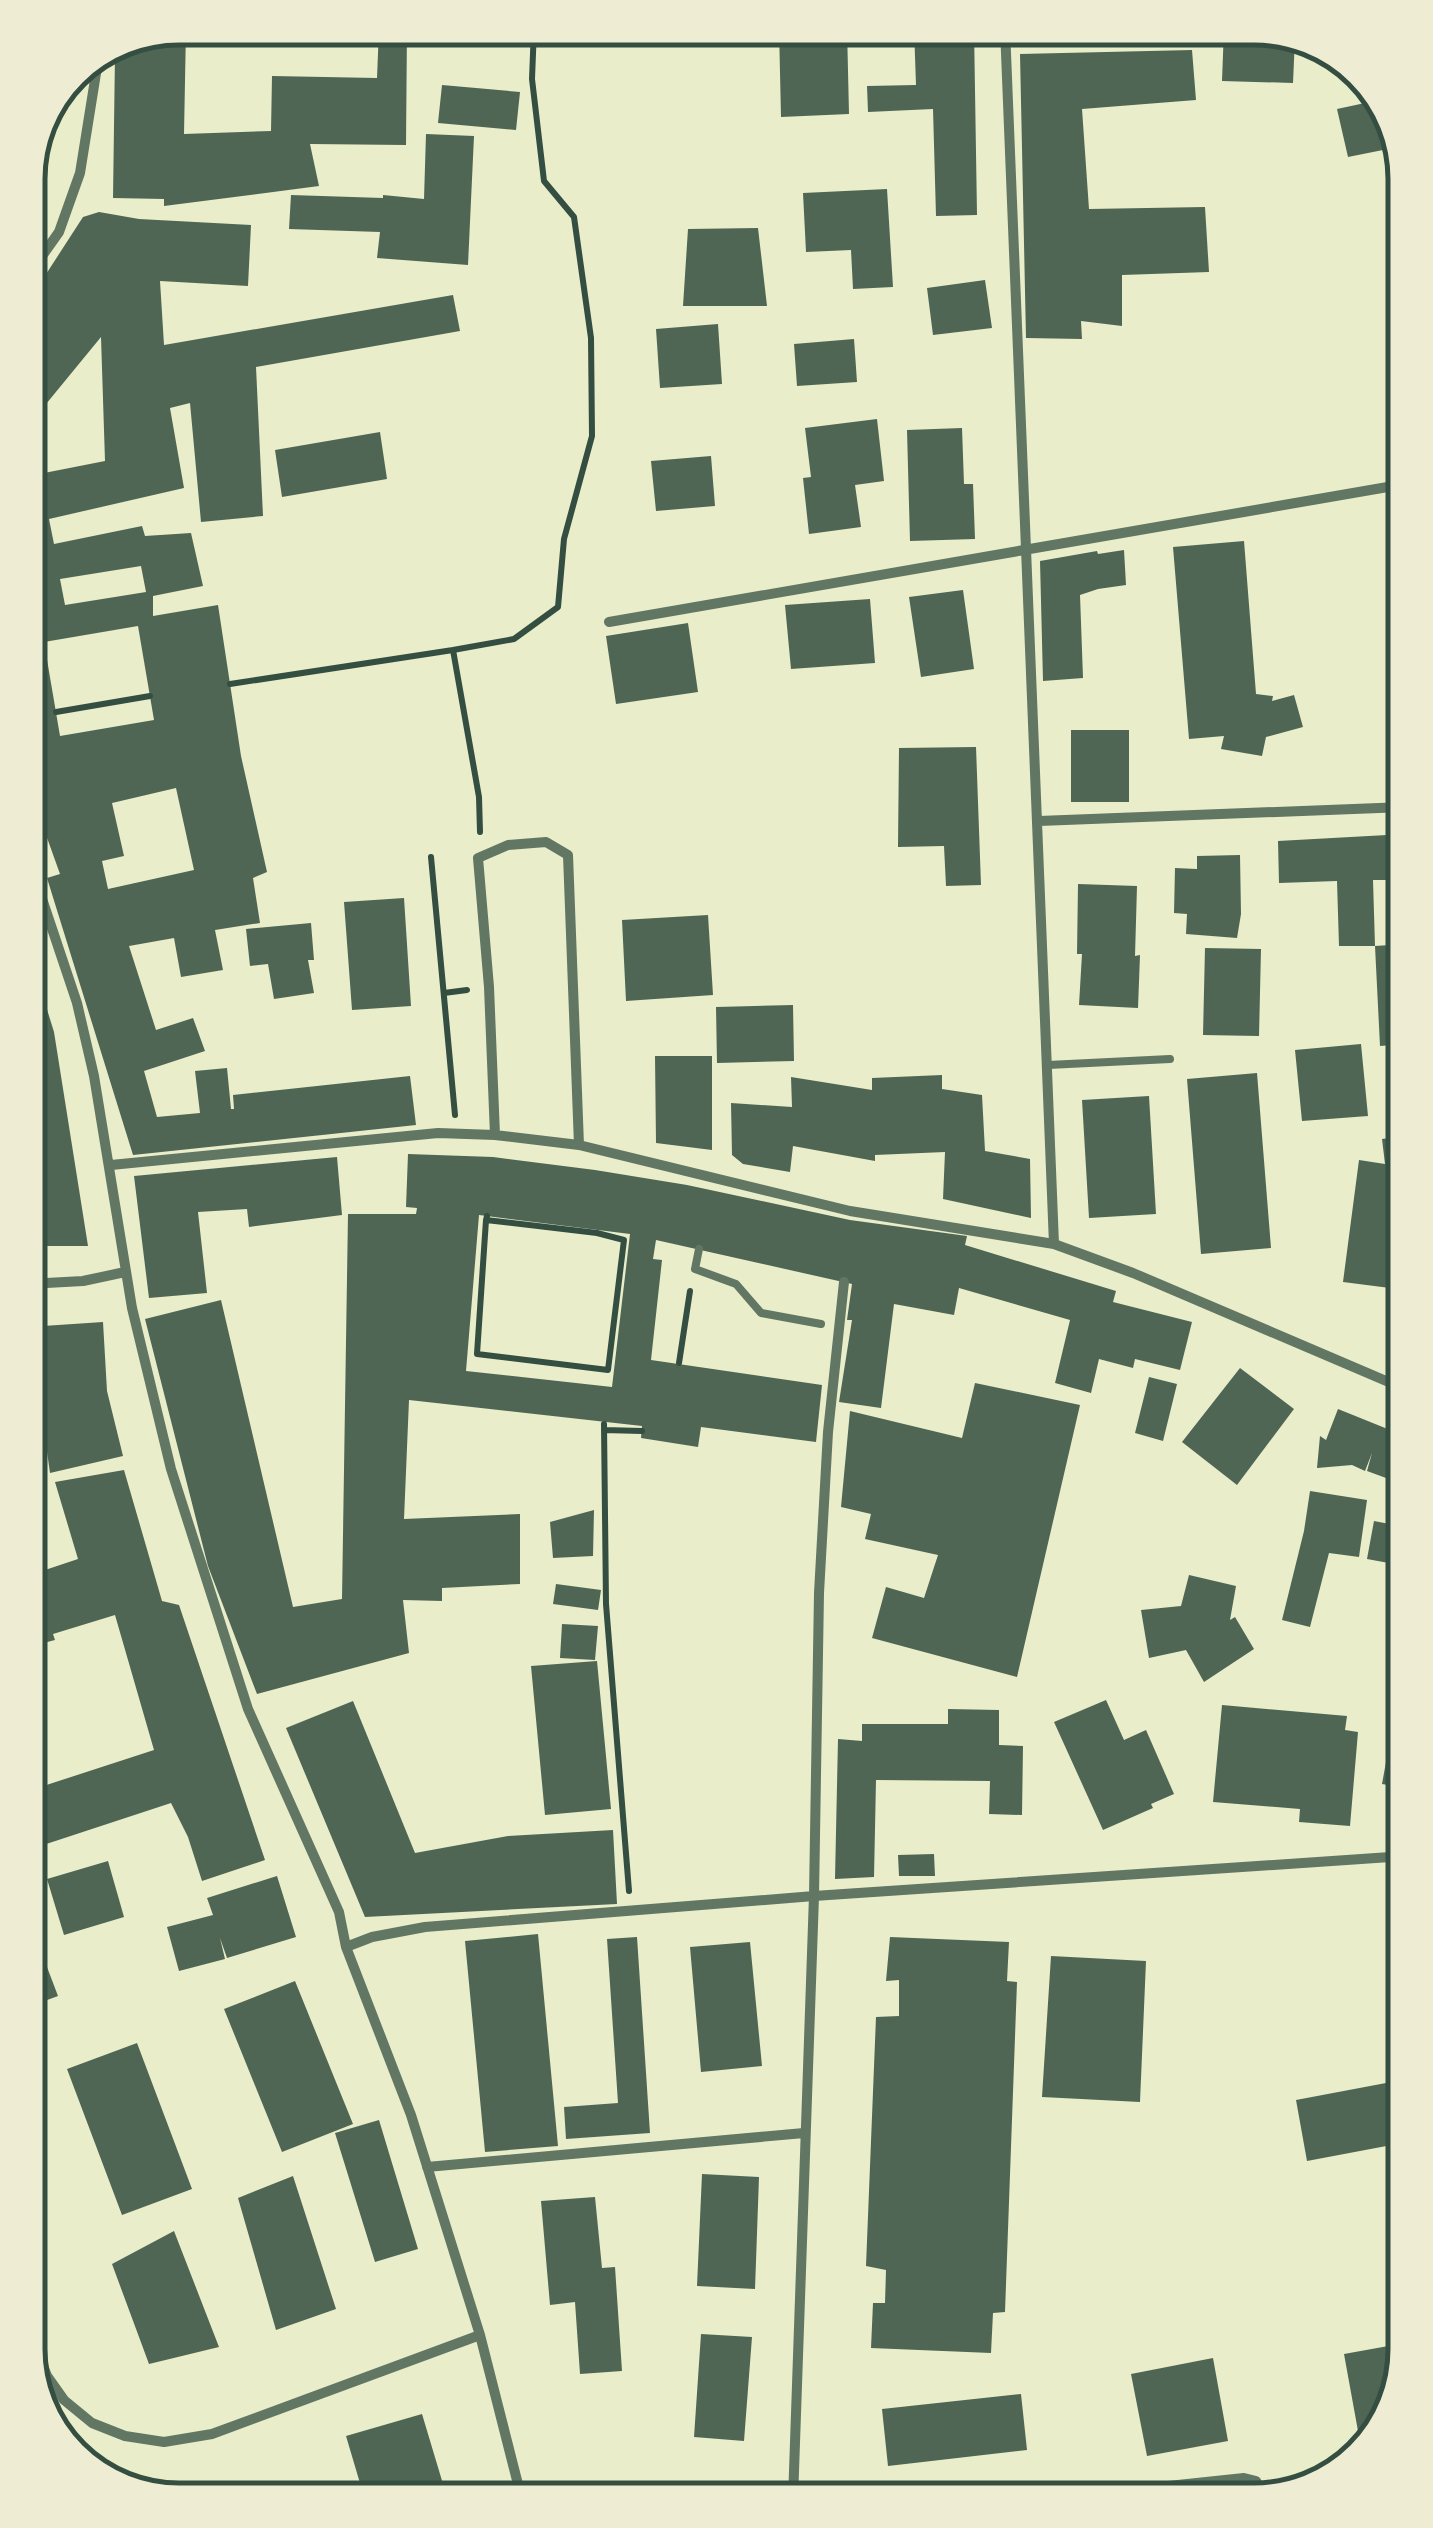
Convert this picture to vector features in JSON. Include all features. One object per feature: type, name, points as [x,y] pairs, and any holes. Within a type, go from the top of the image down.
[{"type":"street","points":[[1005,45],[1054,1244]]},
{"type":"street","points":[[45,251],[58,232],[80,173],[96,75]]},
{"type":"street","points":[[609,622],[1388,487]]},
{"type":"street","points":[[1039,821],[1388,809]]},
{"type":"street","points":[[495,1136],[489,987],[478,858],[508,845],[546,842],[568,855],[580,1145]]},
{"type":"street","points":[[45,907],[77,1003],[111,1165],[125,1272],[171,1469],[206,1586],[248,1708],[339,1912],[346,1947],[411,2115],[480,2334],[518,2483]]},
{"type":"street","points":[[111,1165],[457,1134],[580,1145],[850,1215],[1054,1244],[1133,1273],[1388,1382]]},
{"type":"street","points":[[45,1283],[83,1281],[125,1272]]},
{"type":"street","points":[[795,2483],[820,1593],[828,1432],[844,1282]]},
{"type":"street","points":[[346,1947],[372,1937],[424,1927],[1388,1857]]},
{"type":"street","points":[[427,2167],[804,2133]]},
{"type":"street","points":[[49,2379],[64,2400],[92,2423],[124,2436],[164,2442],[212,2434],[480,2334]]},
{"type":"street","points":[[1197,2483],[1244,2478],[1257,2483]]},
{"type":"lane","points":[[1048,1065],[1170,1059]]},
{"type":"lane","points":[[709,1191],[710,1177]]},
{"type":"lane","points":[[700,1250],[695,1269],[736,1284],[760,1313],[822,1324]]},
{"type":"path","points":[[230,684],[514,638],[558,607],[564,539],[592,436],[591,338],[574,217],[544,181],[532,78],[533,45]]},
{"type":"path","points":[[453,650],[479,796],[478,858]]},
{"type":"path","points":[[56,712],[150,696]]},
{"type":"path","points":[[431,857],[457,1134]]},
{"type":"path","points":[[487,1218],[624,1240],[608,1370],[477,1354],[487,1218]]},
{"type":"path","points":[[679,1364],[695,1269]]},
{"type":"path","points":[[631,1912],[606,1604],[604,1427],[642,1430]]},
{"type":"building","points":[[186,45],[184,134],[271,131],[272,76],[377,78],[378,45],[407,45],[406,145],[310,144],[319,186],[164,206],[164,199],[113,198],[115,62],[136,52]]},
{"type":"building","points":[[779,45],[847,45],[849,114],[781,117]]},
{"type":"building","points":[[915,45],[974,45],[977,215],[936,216],[933,109],[868,112],[867,86],[916,85]]},
{"type":"building","points":[[1223,45],[1262,45],[1294,51],[1293,83],[1222,81]]},
{"type":"building","points":[[1192,50],[1196,100],[1082,109],[1089,209],[1205,207],[1209,272],[1122,275],[1122,326],[1081,321],[1082,339],[1026,338],[1020,54]]},
{"type":"building","points":[[442,85],[520,92],[516,130],[438,123]]},
{"type":"building","points":[[1364,103],[1384,150],[1348,157],[1337,109]]},
{"type":"building","points":[[426,134],[474,136],[468,265],[377,258],[380,232],[289,229],[291,195],[424,199]]},
{"type":"building","points":[[887,189],[893,287],[853,289],[851,250],[806,252],[803,193]]},
{"type":"building","points":[[99,212],[139,219],[251,225],[248,286],[160,281],[164,345],[453,295],[460,331],[256,367],[263,516],[201,522],[190,403],[170,408],[184,488],[49,519],[54,544],[142,526],[145,536],[191,533],[203,586],[153,596],[153,616],[218,605],[241,756],[267,872],[253,878],[260,923],[215,930],[223,970],[181,977],[174,938],[129,946],[156,1030],[193,1018],[205,1051],[144,1071],[157,1117],[200,1113],[195,1071],[227,1068],[231,1109],[233,1095],[410,1076],[416,1125],[133,1155],[47,878],[60,874],[45,832],[45,648],[60,736],[154,720],[138,626],[45,642],[45,473],[105,461],[101,337],[45,405],[45,276],[83,217]],"holes":[[[141,566],[146,592],[65,605],[60,579]],[[176,788],[194,870],[108,889],[102,861],[124,856],[112,803]]]},
{"type":"building","points":[[758,228],[767,306],[683,306],[688,229]]},
{"type":"building","points":[[985,280],[992,328],[933,335],[927,288]]},
{"type":"building","points":[[718,324],[722,384],[660,388],[656,329]]},
{"type":"building","points":[[854,339],[857,382],[797,386],[794,344]]},
{"type":"building","points":[[877,419],[884,481],[855,485],[861,527],[809,534],[803,478],[811,477],[805,428]]},
{"type":"building","points":[[962,428],[964,484],[973,484],[975,539],[910,541],[907,430]]},
{"type":"building","points":[[380,432],[387,479],[282,497],[275,450]]},
{"type":"building","points":[[711,456],[715,506],[656,511],[651,461]]},
{"type":"building","points":[[1244,541],[1256,694],[1273,696],[1272,701],[1294,695],[1303,727],[1266,737],[1262,756],[1221,749],[1224,736],[1189,739],[1173,547]]},
{"type":"building","points":[[1124,550],[1126,585],[1080,595],[1083,678],[1043,681],[1040,561]]},
{"type":"building","points":[[963,590],[974,669],[921,677],[909,597]]},
{"type":"building","points":[[870,599],[875,663],[791,669],[785,605]]},
{"type":"building","points":[[688,623],[698,692],[616,704],[606,636]]},
{"type":"building","points":[[1071,730],[1129,730],[1129,802],[1071,802]]},
{"type":"building","points":[[976,747],[981,885],[946,886],[944,846],[898,847],[899,748]]},
{"type":"building","points":[[1388,835],[1388,880],[1373,880],[1375,946],[1339,946],[1337,881],[1279,883],[1278,841]]},
{"type":"building","points":[[1240,855],[1241,914],[1237,938],[1186,934],[1187,914],[1174,913],[1175,868],[1197,869],[1197,856]]},
{"type":"building","points":[[1078,884],[1137,886],[1138,1008],[1079,1005],[1082,954],[1077,954]]},
{"type":"building","points":[[404,898],[411,1006],[352,1010],[344,902]]},
{"type":"building","points":[[708,915],[713,995],[626,1001],[622,920]]},
{"type":"building","points":[[311,923],[314,960],[308,960],[314,993],[274,999],[268,964],[250,966],[246,929]]},
{"type":"building","points":[[1388,945],[1388,1045],[1380,1046],[1375,946]]},
{"type":"building","points":[[1205,948],[1261,949],[1259,1036],[1203,1035]]},
{"type":"building","points":[[45,1003],[54,1032],[88,1246],[45,1246]]},
{"type":"building","points":[[793,1005],[794,1061],[717,1063],[716,1007]]},
{"type":"building","points":[[1361,1044],[1368,1116],[1302,1121],[1295,1050]]},
{"type":"building","points":[[655,1056],[712,1056],[712,1150],[656,1143]]},
{"type":"building","points":[[1257,1073],[1271,1248],[1201,1254],[1187,1079]]},
{"type":"building","points":[[942,1075],[942,1089],[982,1095],[985,1151],[1030,1159],[1031,1218],[943,1199],[945,1152],[875,1155],[875,1161],[793,1146],[790,1172],[743,1164],[732,1155],[731,1103],[792,1107],[791,1077],[872,1090],[872,1078]]},
{"type":"building","points":[[1149,1096],[1156,1214],[1089,1218],[1082,1100]]},
{"type":"building","points":[[1388,1138],[1388,1288],[1343,1282],[1359,1160],[1385,1164],[1382,1139]]},
{"type":"building","points":[[408,1154],[493,1157],[595,1170],[850,1220],[967,1236],[965,1245],[1116,1291],[1113,1302],[1192,1322],[1180,1370],[1135,1359],[1133,1368],[1099,1359],[1091,1393],[1055,1383],[1070,1320],[959,1288],[954,1315],[894,1304],[881,1408],[839,1402],[852,1320],[847,1320],[852,1284],[656,1240],[653,1259],[662,1260],[651,1360],[822,1385],[816,1442],[701,1427],[698,1447],[641,1438],[642,1426],[409,1400],[404,1519],[520,1514],[520,1584],[442,1588],[442,1601],[403,1600],[409,1653],[257,1694],[208,1566],[145,1319],[221,1300],[293,1607],[342,1599],[348,1214],[416,1214],[417,1208],[406,1207]],"holes":[[[479,1215],[630,1234],[612,1387],[466,1371]]]},
{"type":"building","points":[[337,1157],[342,1215],[249,1227],[247,1209],[198,1212],[207,1293],[149,1298],[134,1176]]},
{"type":"building","points":[[103,1322],[107,1391],[123,1456],[50,1473],[45,1438],[45,1326]]},
{"type":"building","points":[[1240,1368],[1294,1409],[1237,1485],[1182,1442]]},
{"type":"building","points":[[1149,1377],[1177,1384],[1163,1441],[1135,1433]]},
{"type":"building","points":[[975,1383],[1080,1405],[1017,1677],[872,1638],[886,1587],[924,1598],[938,1555],[865,1539],[871,1514],[841,1507],[850,1411],[962,1438]]},
{"type":"building","points":[[1338,1409],[1388,1429],[1388,1479],[1367,1471],[1372,1453],[1365,1471],[1352,1465],[1317,1468],[1320,1436],[1326,1440]]},
{"type":"building","points":[[124,1470],[162,1601],[179,1605],[265,1860],[202,1881],[188,1837],[171,1803],[45,1844],[45,1785],[154,1750],[115,1615],[53,1634],[55,1640],[45,1643],[45,1570],[78,1559],[55,1482]]},
{"type":"building","points":[[1310,1491],[1367,1500],[1359,1557],[1329,1553],[1310,1627],[1282,1620]]},
{"type":"building","points":[[594,1510],[593,1556],[553,1558],[550,1522]]},
{"type":"building","points":[[1374,1521],[1388,1524],[1388,1563],[1367,1559]]},
{"type":"building","points":[[1189,1575],[1236,1586],[1230,1620],[1235,1617],[1254,1649],[1204,1682],[1186,1650],[1149,1658],[1141,1610],[1181,1606]]},
{"type":"building","points":[[556,1584],[601,1590],[598,1610],[553,1604]]},
{"type":"building","points":[[562,1624],[598,1626],[595,1660],[560,1658]]},
{"type":"building","points":[[597,1661],[611,1809],[545,1815],[531,1666]]},
{"type":"building","points":[[1106,1700],[1124,1740],[1146,1730],[1174,1794],[1103,1830],[1054,1722]]},
{"type":"building","points":[[353,1701],[415,1853],[508,1836],[613,1830],[617,1904],[365,1917],[286,1728]]},
{"type":"building","points":[[1222,1705],[1347,1716],[1345,1730],[1358,1732],[1350,1826],[1299,1822],[1300,1809],[1213,1802]]},
{"type":"building","points":[[948,1709],[999,1710],[999,1745],[1023,1746],[1022,1815],[989,1814],[990,1781],[876,1780],[874,1877],[835,1879],[838,1739],[862,1741],[862,1724],[948,1724]]},
{"type":"building","points":[[1388,1751],[1388,1785],[1382,1784]]},
{"type":"building","points":[[934,1854],[935,1876],[899,1876],[898,1855]]},
{"type":"building","points":[[108,1861],[124,1917],[64,1935],[47,1879]]},
{"type":"building","points":[[277,1876],[296,1937],[227,1958],[220,1938],[225,1959],[179,1971],[167,1927],[213,1915],[207,1898]]},
{"type":"building","points":[[538,1934],[558,2146],[485,2152],[465,1941]]},
{"type":"building","points":[[637,1937],[650,2133],[566,2139],[564,2107],[618,2103],[607,1939]]},
{"type":"building","points":[[890,1937],[1009,1942],[1007,1981],[1017,1982],[1005,2312],[993,2313],[991,2353],[871,2348],[873,2303],[885,2303],[886,2270],[866,2266],[876,2017],[899,2016],[899,1980],[886,1981]]},
{"type":"building","points":[[750,1942],[762,2066],[701,2072],[690,1947]]},
{"type":"building","points":[[1051,1956],[1146,1961],[1140,2102],[1042,2097]]},
{"type":"building","points":[[45,1962],[58,1996],[45,2001]]},
{"type":"building","points":[[295,1981],[353,2124],[282,2152],[224,2009]]},
{"type":"building","points":[[137,2043],[192,2189],[122,2215],[67,2069]]},
{"type":"building","points":[[1386,2083],[1388,2146],[1307,2161],[1296,2100]]},
{"type":"building","points":[[379,2120],[418,2249],[375,2262],[335,2133]]},
{"type":"building","points":[[702,2174],[759,2177],[755,2289],[697,2286]]},
{"type":"building","points":[[293,2176],[336,2309],[276,2330],[238,2198]]},
{"type":"building","points":[[595,2197],[602,2268],[615,2267],[622,2371],[580,2374],[575,2302],[550,2305],[541,2201]]},
{"type":"building","points":[[174,2231],[219,2347],[149,2364],[112,2264]]},
{"type":"building","points":[[701,2334],[752,2337],[744,2441],[694,2437]]},
{"type":"building","points":[[1388,2346],[1378,2400],[1358,2432],[1344,2354]]},
{"type":"building","points":[[1213,2358],[1228,2441],[1147,2456],[1131,2374]]},
{"type":"building","points":[[1021,2394],[1027,2450],[888,2466],[882,2409]]},
{"type":"building","points":[[422,2414],[443,2483],[360,2483],[346,2436]]}]
